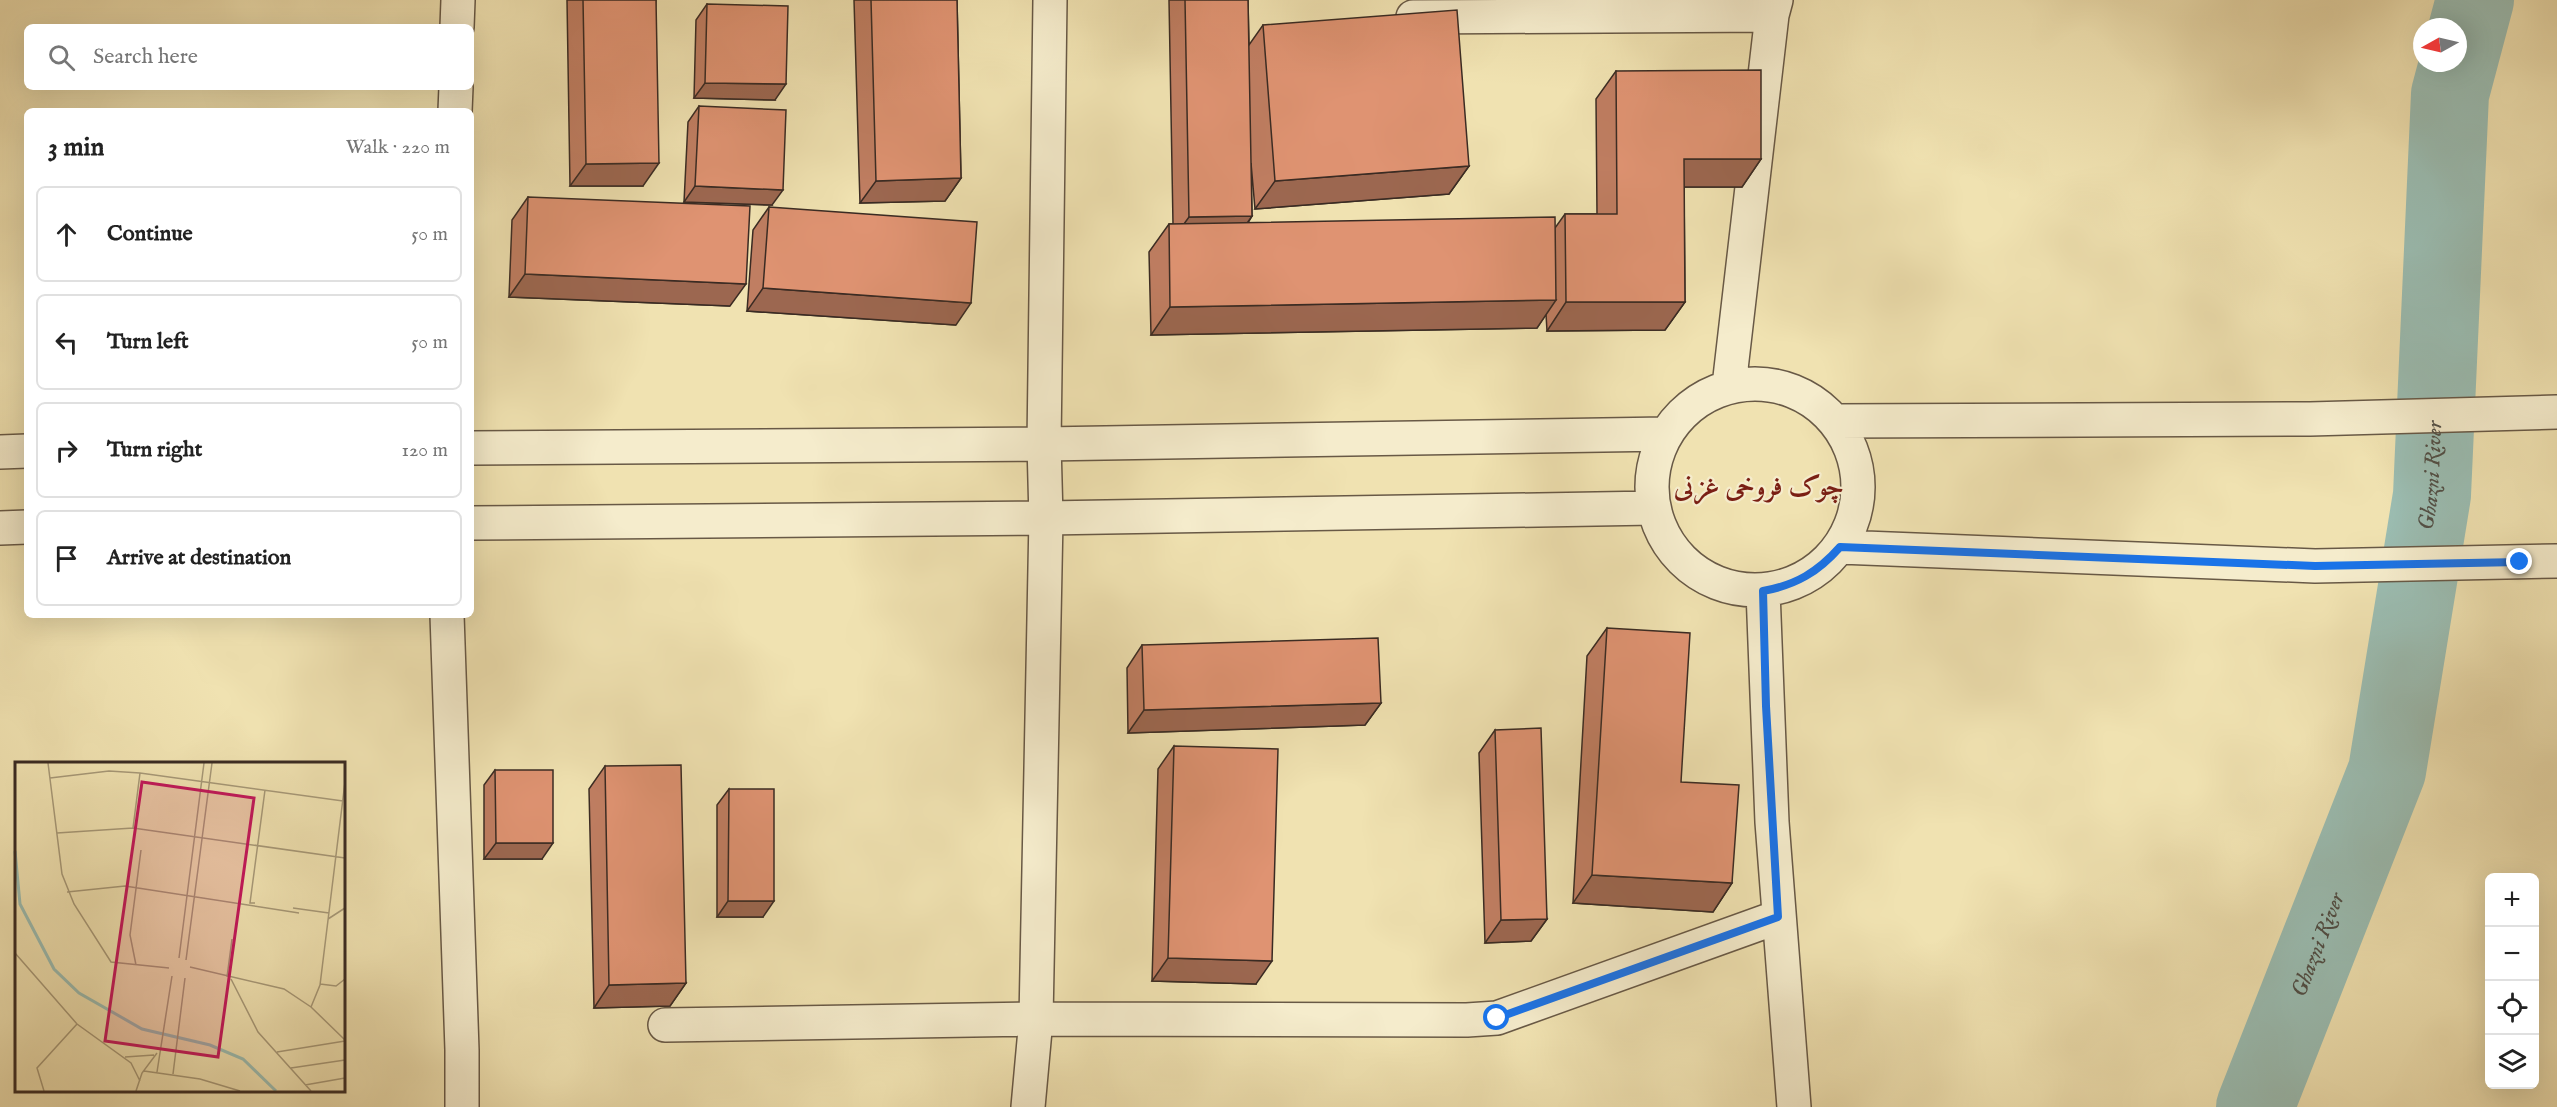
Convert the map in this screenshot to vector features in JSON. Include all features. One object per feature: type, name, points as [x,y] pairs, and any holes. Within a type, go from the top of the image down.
[{"type":"street","points":[[457,24],[458,0]]},
{"type":"street","points":[[1028,1107],[1036,1019],[1046,518],[1044,444],[1050,0]]},
{"type":"street","points":[[1393,17],[1774,7],[1729,386]]},
{"type":"street","points":[[455,108],[456,90]]},
{"type":"street","points":[[1768,384],[1806,396],[1836,421],[1852,450],[1859,483],[1854,517],[1840,547],[1825,564],[1806,578],[1785,587],[1763,591],[1726,587],[1693,570],[1667,542],[1654,508],[1653,470],[1666,434],[1693,403],[1729,386],[1768,384]]},
{"type":"street","points":[[1836,421],[2310,419],[2557,412]]},
{"type":"street","points":[[474,448],[1044,444],[1666,434]]},
{"type":"street","points":[[0,452],[24,451]]},
{"type":"street","points":[[474,523],[1046,518],[1654,508]]},
{"type":"street","points":[[0,528],[24,527]]},
{"type":"street","points":[[1840,547],[2315,566],[2557,561]]},
{"type":"street","points":[[1763,591],[1767,718],[1778,917],[1794,1107]]},
{"type":"street","points":[[447,618],[462,1038],[462,1107]]},
{"type":"street","points":[[665,1025],[1036,1019],[1467,1020],[1497,1018],[1778,917]]},
{"type":"building","points":[[583,0],[656,0],[659,163],[586,164]]},
{"type":"building","points":[[871,0],[957,0],[961,178],[876,181]]},
{"type":"building","points":[[1185,0],[1248,0],[1252,216],[1189,217]]},
{"type":"building","points":[[707,4],[788,6],[786,84],[705,83]]},
{"type":"building","points":[[1457,10],[1469,166],[1275,181],[1263,25]]},
{"type":"building","points":[[1761,70],[1761,159],[1684,159],[1685,302],[1566,302],[1565,214],[1617,214],[1616,71]]},
{"type":"building","points":[[699,106],[786,110],[783,190],[695,186]]},
{"type":"building","points":[[528,197],[750,206],[746,284],[525,274]]},
{"type":"building","points":[[769,207],[977,222],[971,303],[763,288]]},
{"type":"building","points":[[1555,217],[1556,300],[1170,307],[1169,224]]},
{"type":"building","points":[[1607,628],[1690,633],[1681,782],[1739,785],[1732,883],[1592,875]]},
{"type":"building","points":[[1378,638],[1381,703],[1144,710],[1142,645]]},
{"type":"building","points":[[1541,728],[1547,919],[1501,920],[1495,730]]},
{"type":"building","points":[[1174,746],[1278,749],[1272,961],[1168,958]]},
{"type":"building","points":[[681,765],[686,983],[609,985],[605,766]]},
{"type":"building","points":[[495,770],[553,770],[553,843],[496,843]]},
{"type":"building","points":[[729,789],[774,789],[774,901],[728,901]]},
{"type":"waterway","name":"Ghazni River","points":[[2255,1107],[2387,771],[2432,495],[2450,94],[2475,0]]},
{"type":"district","name":"چوک فروخی غزنی","points":[[1759,488]]},
{"type":"route","points":[[1497,1018],[1778,917],[1766,706],[1763,591],[1785,587],[1806,578],[1825,564],[1840,547],[2315,566],[2520,562]]}]
